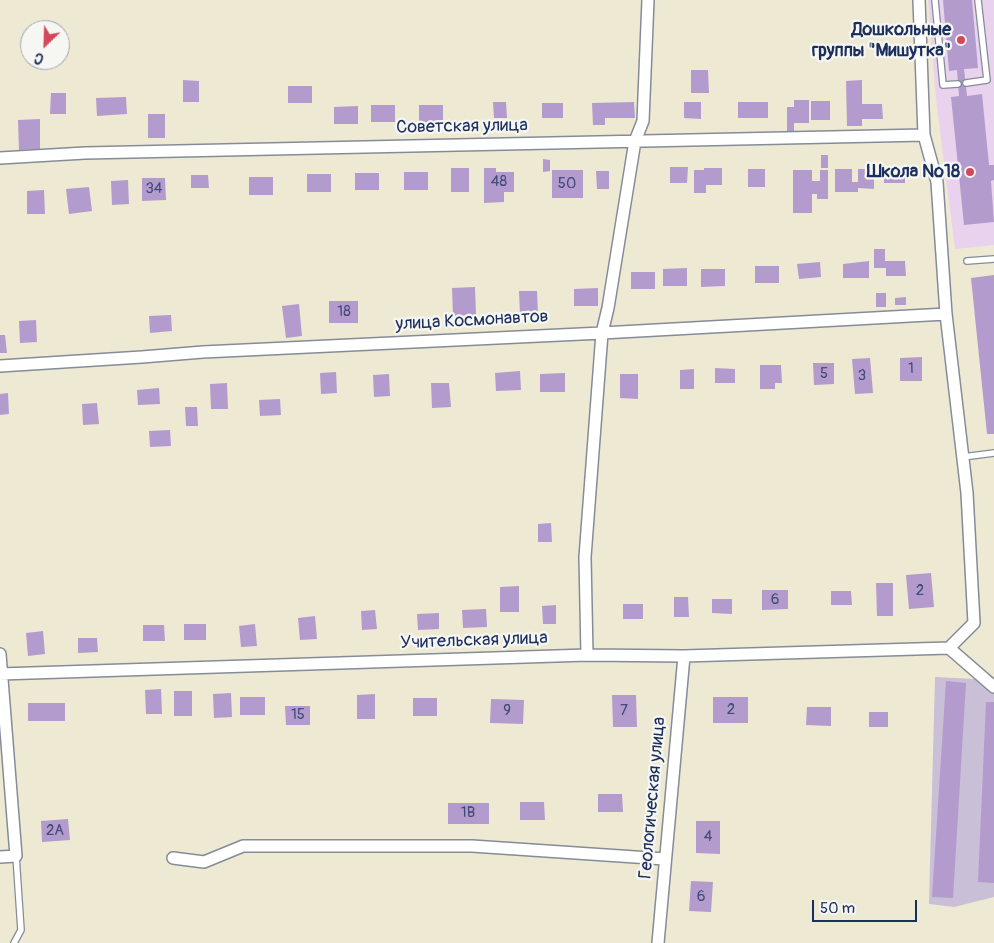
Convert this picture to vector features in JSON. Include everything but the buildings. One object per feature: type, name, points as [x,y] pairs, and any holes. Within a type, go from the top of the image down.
[{"type":"street","points":[[587,655],[585,557],[602,333],[608,308],[635,141],[643,121],[648,0]]},
{"type":"street","points":[[918,0],[924,135],[937,182],[946,314],[967,493],[974,622],[949,648],[994,687]]},
{"type":"street","name":"Советская улица","points":[[0,158],[85,153],[924,135]]},
{"type":"street","name":"улица Космонавтов","points":[[0,366],[203,352],[946,314]]},
{"type":"street","name":"Учительская улица","points":[[1,674],[587,655],[684,656],[949,648]]},
{"type":"street","points":[[0,654],[16,856],[0,857]]},
{"type":"street","name":"Геологическая улица","points":[[658,943],[684,656]]},
{"type":"street","points":[[173,858],[204,862],[243,846],[472,846],[665,859]]},
{"type":"lane","points":[[935,0],[943,85],[958,84]]},
{"type":"lane","points":[[966,83],[987,80],[978,0]]},
{"type":"lane","points":[[967,261],[994,259]]},
{"type":"lane","points":[[963,457],[994,453]]},
{"type":"lane","points":[[14,943],[21,930],[16,856]]},
{"type":"shaded area","name":"Школа №18","points":[[928,0],[994,0],[994,245],[955,249],[936,99]]},
{"type":"shaded area","points":[[935,677],[994,680],[994,897],[954,907],[929,904]]},
{"type":"place","name":"Дошкольные группы \"Мишутка\"","points":[[961,40]]},
{"type":"place","name":"Школа №18","points":[[970,172]]}]
